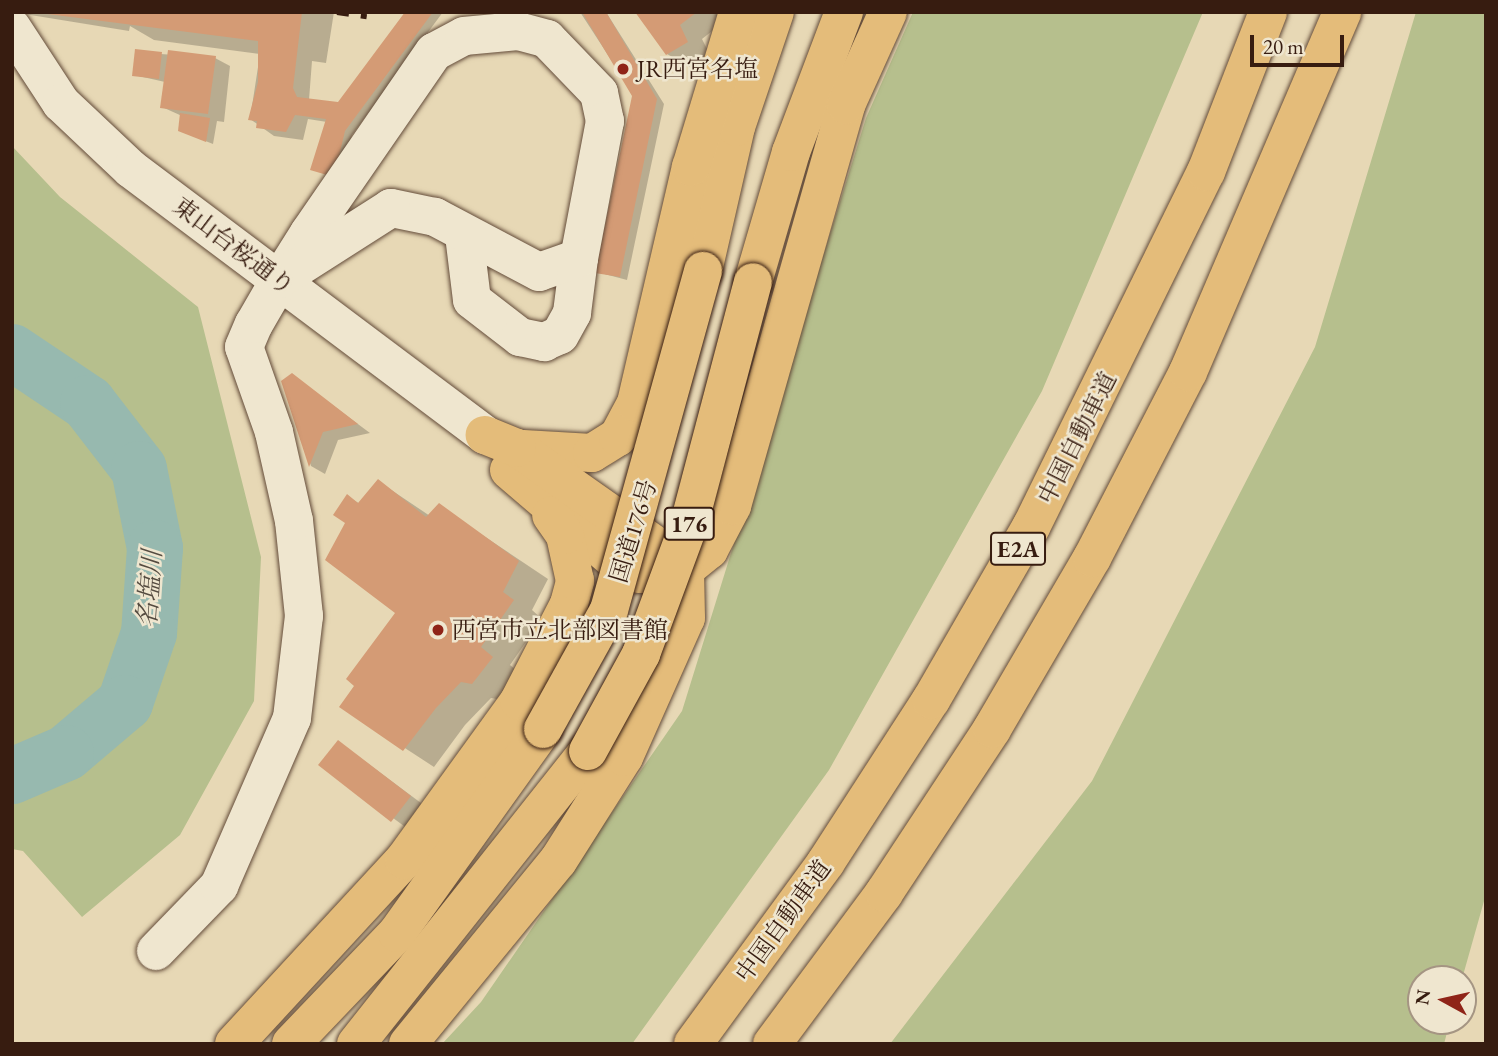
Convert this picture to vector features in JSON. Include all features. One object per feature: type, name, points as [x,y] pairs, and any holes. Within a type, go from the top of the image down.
[{"type":"highway","points":[[504,451],[592,453],[618,437],[636,404],[691,167],[738,12]]},
{"type":"highway","name":"国道176号","points":[[291,1044],[397,933],[543,729],[609,610],[703,271],[736,127],[775,12]]},
{"type":"highway","name":"国道176号","points":[[356,1044],[588,751],[641,654],[689,524],[753,282],[791,152],[844,12]]},
{"type":"highway","points":[[685,570],[709,550],[732,506],[820,185],[888,12]]},
{"type":"highway","name":"中国自動車道","points":[[693,1044],[826,862],[931,700],[1031,527],[1200,184],[1268,12]]},
{"type":"highway","name":"E2A","points":[[772,1044],[884,893],[992,729],[1092,558],[1188,372],[1342,12]]},
{"type":"highway","points":[[504,451],[685,570]]},
{"type":"highway","points":[[234,1044],[404,860],[519,701],[569,604],[573,558],[565,535],[504,451]]},
{"type":"highway","points":[[408,1044],[558,861],[624,757],[686,618],[685,570]]},
{"type":"street","points":[[156,951],[219,886],[292,718],[304,615],[294,521],[274,432],[244,347],[280,279],[434,52],[487,32],[547,39],[599,93],[605,121],[579,258],[572,313],[560,335],[544,342],[520,337],[472,300],[464,235]]},
{"type":"street","name":"東山台桜通り","points":[[15,33],[61,103],[131,169],[280,279],[504,451]]},
{"type":"street","points":[[280,279],[391,208],[411,209],[539,272],[579,258]]},
{"type":"green space","points":[[913,12],[1203,12],[1042,391],[829,770],[632,1044],[442,1044],[481,1002],[682,711],[866,118]]},
{"type":"green space","points":[[1416,12],[1486,12],[1486,894],[1466,965],[1407,965],[1407,1035],[1446,1035],[1444,1044],[890,1044],[1092,781],[1315,347]]},
{"type":"green space","points":[[12,146],[60,197],[198,307],[261,557],[254,701],[180,835],[82,917],[23,851],[12,849]]},
{"type":"building","points":[[32,12],[302,12],[293,88],[297,97],[338,102],[405,12],[433,12],[345,131],[334,177],[310,170],[326,119],[295,115],[286,132],[256,128],[257,121],[248,120],[258,82],[258,41]]},
{"type":"building","points":[[582,12],[606,12],[657,99],[620,277],[595,273],[632,96]]},
{"type":"building","points":[[635,12],[697,12],[680,25],[688,42],[666,55]]},
{"type":"building","points":[[135,49],[162,52],[159,79],[132,76]]},
{"type":"building","points":[[168,50],[216,56],[208,114],[160,108]]},
{"type":"building","points":[[180,113],[210,118],[206,142],[178,131]]},
{"type":"building","points":[[292,373],[358,424],[323,432],[309,467],[281,381]]},
{"type":"building","name":"西宮市立北部図書館","points":[[378,479],[426,517],[439,503],[519,561],[503,592],[514,600],[481,647],[493,657],[472,684],[461,682],[436,708],[403,751],[339,707],[354,686],[346,679],[395,613],[325,560],[345,523],[333,515],[347,494],[358,503]]},
{"type":"building","points":[[338,740],[411,796],[391,822],[318,765]]},
{"type":"waterway","name":"名塩川","points":[[12,352],[88,403],[139,469],[155,548],[149,633],[125,703],[66,753],[12,776]]},
{"type":"railway","points":[[337,12],[367,16]]},
{"type":"place","name":"JR西宮名塩","points":[[623,69]]},
{"type":"place","name":"西宮市立北部図書館","points":[[438,630]]}]
